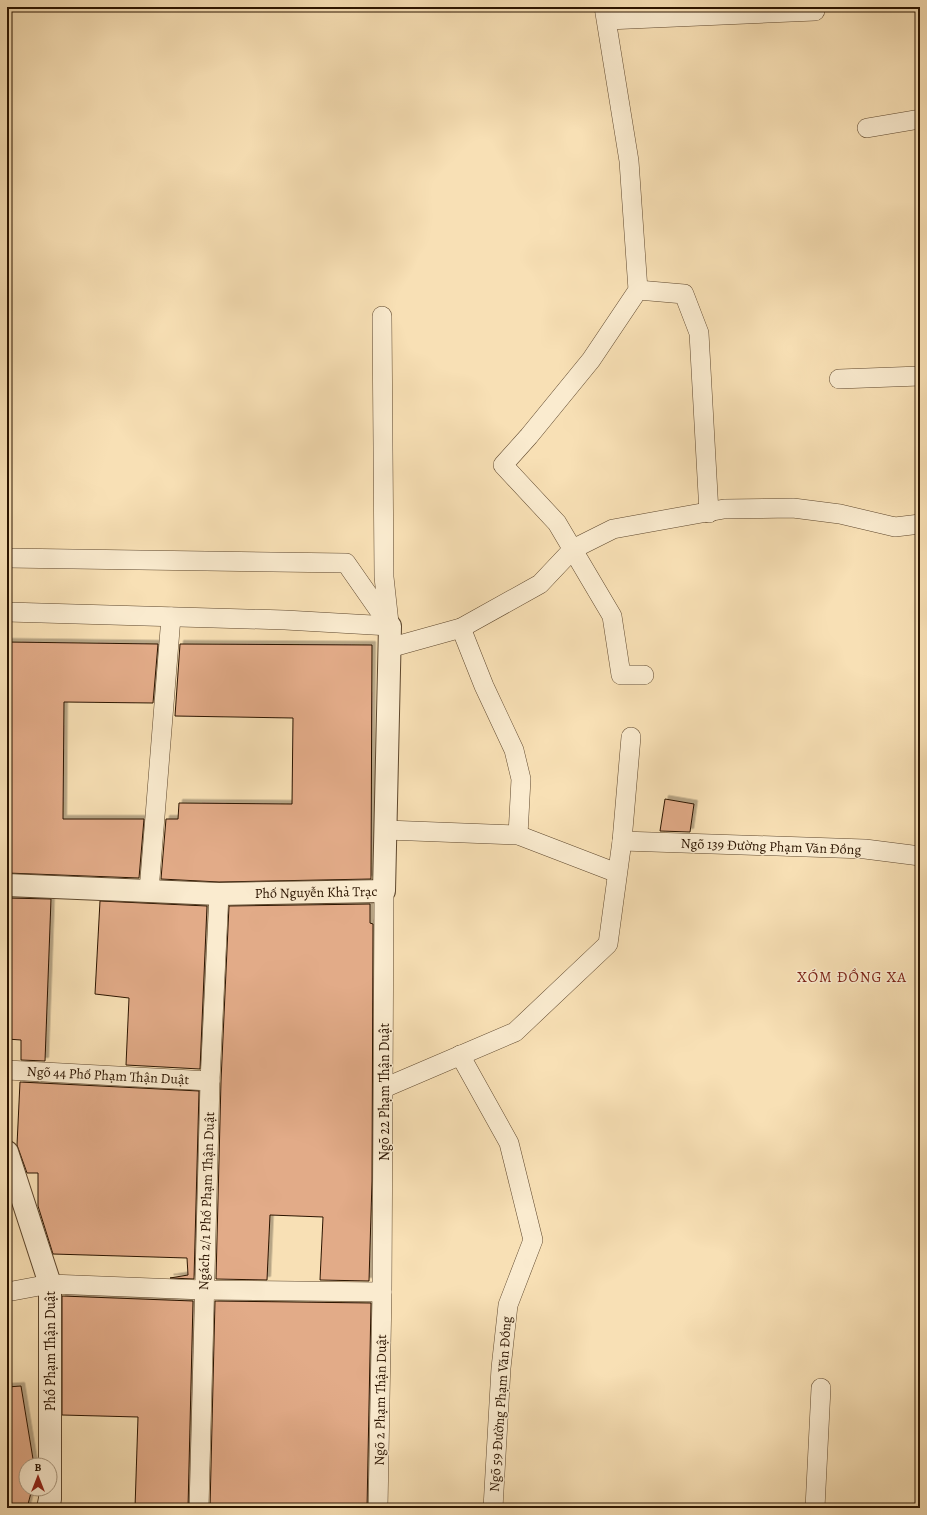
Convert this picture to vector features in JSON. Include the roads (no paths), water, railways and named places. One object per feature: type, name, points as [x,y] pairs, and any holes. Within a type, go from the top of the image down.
[{"type":"street","name":"Phố Nguyễn Khả Trạc","points":[[7,885],[219,894],[384,891],[390,626]]},
{"type":"street","name":"Phố Phạm Thận Duật","points":[[7,1152],[50,1284],[50,1499],[48,1508]]},
{"type":"lane","points":[[644,675],[621,675],[612,616],[557,523],[503,465],[529,436],[591,360],[638,290],[629,161],[606,13],[815,11]]},
{"type":"lane","points":[[867,128],[920,119]]},
{"type":"lane","points":[[638,290],[684,294],[699,333],[709,513]]},
{"type":"lane","points":[[382,316],[384,577],[390,626]]},
{"type":"lane","points":[[838,379],[920,376]]},
{"type":"lane","points":[[389,648],[462,628],[540,584],[573,549],[613,529],[709,513],[724,509],[794,508],[840,514],[895,527],[920,524]]},
{"type":"lane","points":[[7,558],[346,563],[390,626]]},
{"type":"lane","points":[[7,612],[326,621],[390,626]]},
{"type":"lane","points":[[149,891],[170,617]]},
{"type":"lane","points":[[462,628],[484,686],[514,750],[521,779],[518,835]]},
{"type":"lane","points":[[384,1088],[515,1032],[608,944],[622,841],[631,737]]},
{"type":"lane","points":[[386,830],[518,835],[617,873]]},
{"type":"lane","name":"Ngõ 139 Đường Phạm Văn Đồng","points":[[622,841],[865,849],[920,856]]},
{"type":"lane","name":"Ngõ 22 Phạm Thận Duật","points":[[382,1292],[384,891]]},
{"type":"lane","name":"Ngách 2/1 Phố Phạm Thận Duật","points":[[199,1508],[210,1081],[219,894]]},
{"type":"lane","name":"Ngõ 59 Đường Phạm Văn Đồng","points":[[460,1055],[508,1142],[533,1240],[508,1305],[501,1368],[493,1508]]},
{"type":"lane","name":"Ngõ 44 Phố Phạm Thận Duật","points":[[7,1070],[210,1081]]},
{"type":"lane","points":[[7,1292],[50,1284],[204,1290],[382,1292]]},
{"type":"lane","name":"Ngõ 2 Phạm Thận Duật","points":[[378,1508],[382,1292]]},
{"type":"lane","points":[[815,1508],[821,1388]]},
{"type":"district","name":"XÓM ĐỒNG XA","points":[[852,977]]}]
